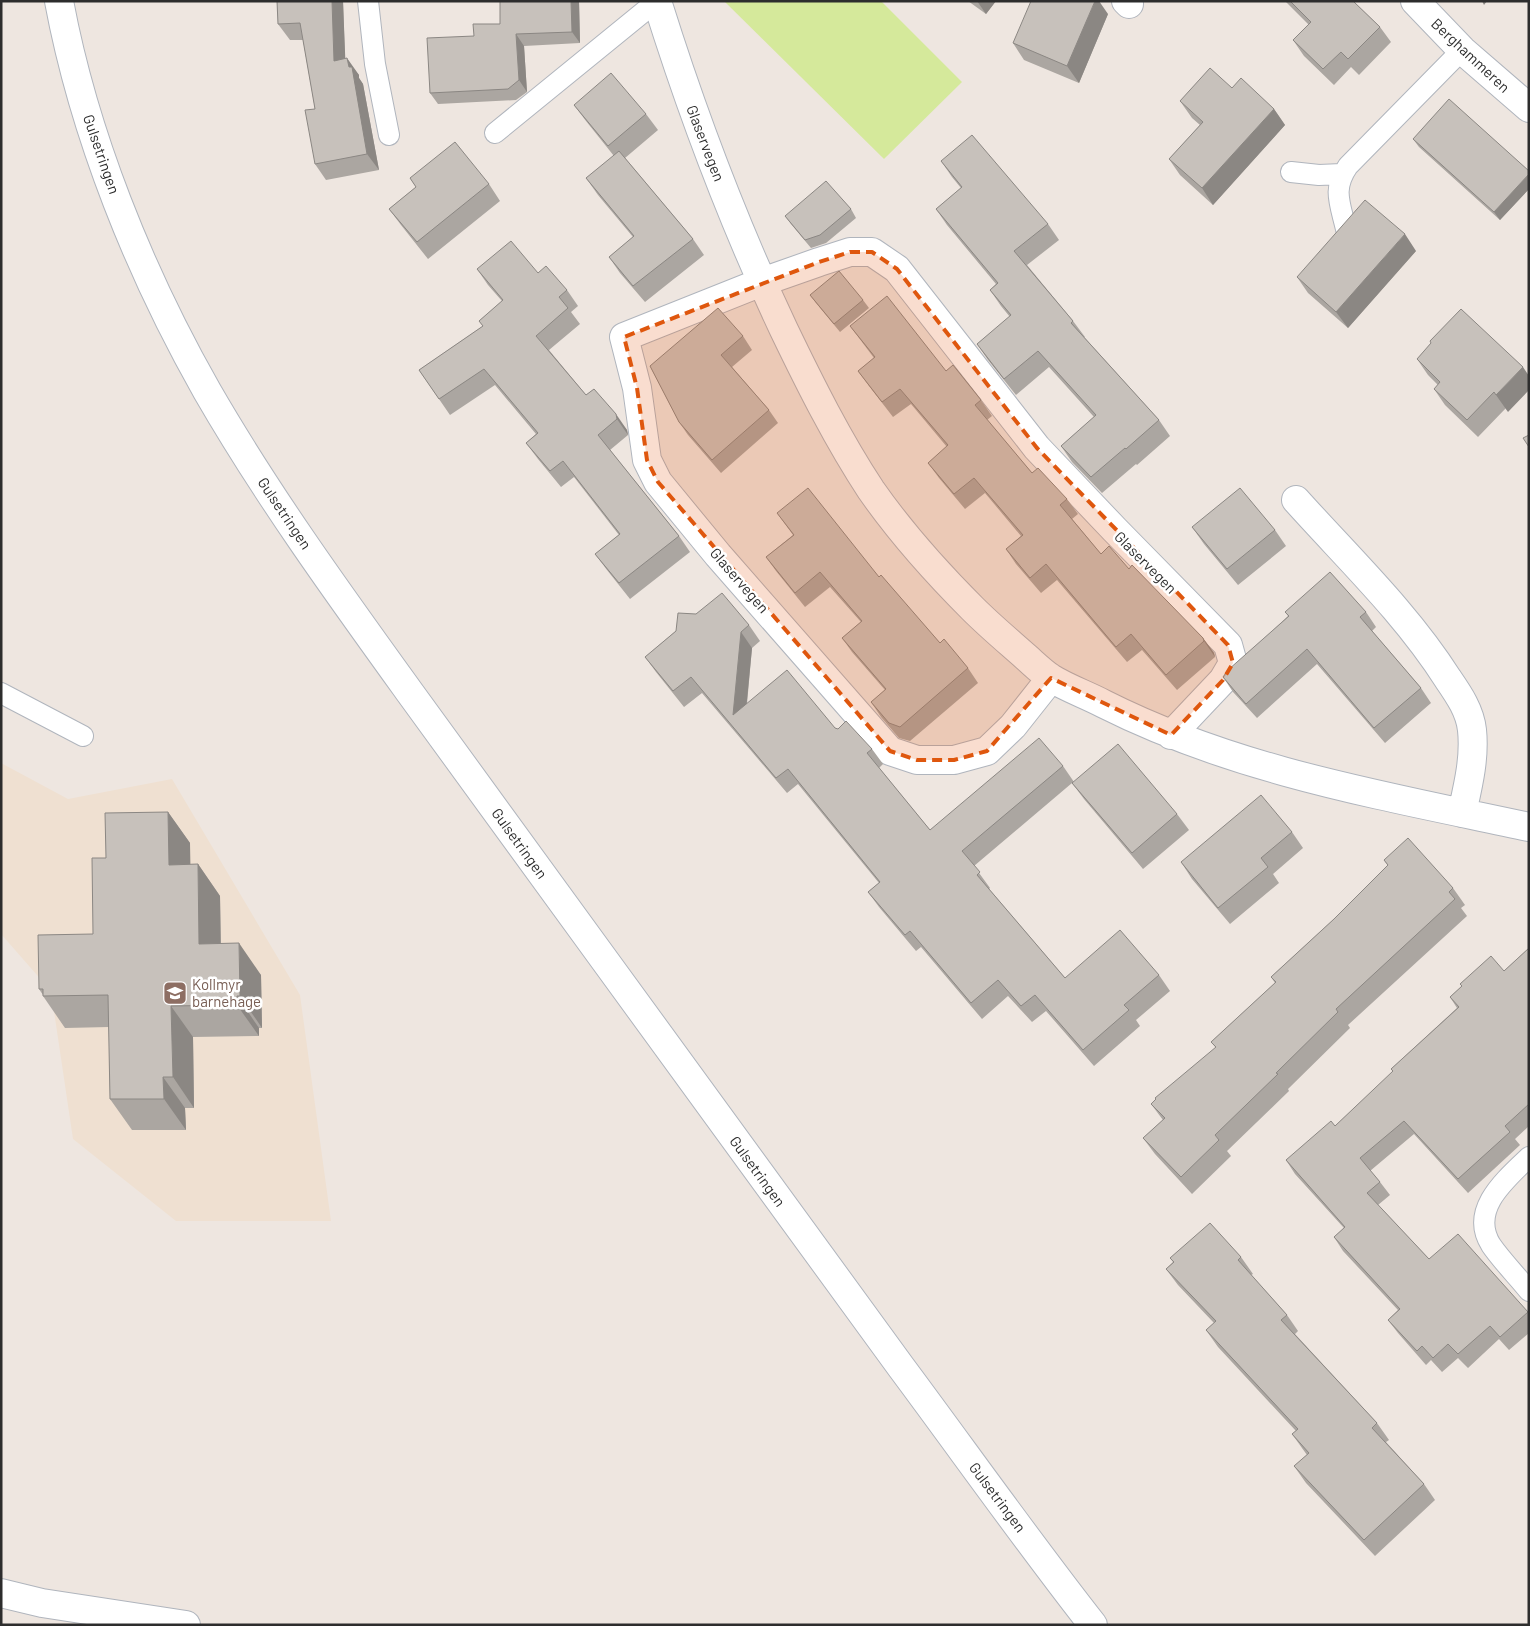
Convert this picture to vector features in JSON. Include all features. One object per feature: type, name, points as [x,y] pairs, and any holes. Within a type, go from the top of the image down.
[{"type":"street","name":"Gulsetringen","points":[[59,1],[67,45],[94,138],[127,224],[165,311],[193,364],[274,498],[354,616],[687,1074],[1093,1625]]},
{"type":"street","name":"Glaservegen","points":[[657,1],[711,160],[762,282],[804,371],[840,438],[871,489],[904,534],[942,579],[992,628],[1051,678],[1121,712],[1217,752],[1313,780],[1529,827]]},
{"type":"street","name":"Berghammeren","points":[[1414,1],[1462,50],[1529,108]]},
{"type":"street","name":"Glaservegen","points":[[1051,678],[1013,726],[988,751],[954,760],[917,760],[890,751],[718,555],[658,482],[647,460],[637,388],[624,337],[762,282],[850,252],[872,252],[897,269],[1037,448],[1114,530],[1228,645],[1233,663],[1223,680],[1171,734]]},
{"type":"street","points":[[1296,500],[1401,615],[1438,663],[1466,707],[1472,730],[1471,771],[1462,813]]},
{"type":"street","points":[[1,1594],[91,1618],[186,1625]]},
{"type":"lane","points":[[368,1],[375,64],[389,135]]},
{"type":"lane","name":"Glaservegen","points":[[495,133],[657,1]]},
{"type":"lane","points":[[1346,228],[1338,187],[1342,174],[1462,50]]},
{"type":"lane","points":[[1291,172],[1319,176],[1342,174]]},
{"type":"lane","points":[[1,693],[83,736]]},
{"type":"lane","points":[[1529,1157],[1505,1180],[1487,1205],[1483,1224],[1490,1244],[1529,1291]]},
{"type":"highlighted area","points":[[850,252],[872,252],[897,269],[1037,448],[1228,645],[1233,663],[1223,680],[1171,735],[1051,678],[987,751],[954,760],[917,760],[890,751],[658,482],[647,460],[637,388],[624,337],[819,262]]},
{"type":"shaded area","name":"Kollmyr barnehage","points":[[1,763],[68,799],[172,779],[300,995],[331,1221],[176,1221],[73,1139],[51,991],[1,934]]},
{"type":"green space","points":[[724,1],[881,1],[962,82],[884,159]]},
{"type":"building","points":[[277,1],[332,1],[334,61],[347,58],[349,67],[352,67],[367,154],[315,164],[305,110],[315,109],[300,23],[278,24]]},
{"type":"building","points":[[500,1],[571,1],[572,32],[516,34],[519,80],[508,89],[430,93],[427,38],[474,36],[473,24],[500,24]]},
{"type":"building","points":[[1031,1],[1095,1],[1067,66],[1013,43]]},
{"type":"building","points":[[1290,1],[1353,1],[1380,27],[1348,59],[1341,52],[1323,69],[1293,40],[1311,22]]},
{"type":"building","points":[[1210,68],[1232,88],[1241,78],[1274,109],[1202,188],[1169,159],[1203,122],[1180,101]]},
{"type":"building","points":[[611,73],[646,114],[608,146],[574,105]]},
{"type":"building","points":[[1449,99],[1529,171],[1529,174],[1494,212],[1413,139]]},
{"type":"building","points":[[972,135],[1048,224],[1014,251],[1073,321],[1071,323],[1159,420],[1091,477],[1061,446],[1096,415],[1038,351],[1004,379],[977,344],[1011,315],[990,290],[998,283],[936,209],[962,187],[941,161]]},
{"type":"building","points":[[455,142],[489,184],[417,242],[389,209],[416,187],[410,178]]},
{"type":"building","points":[[619,151],[693,239],[633,286],[609,257],[634,236],[586,178]]},
{"type":"building","points":[[826,181],[851,209],[820,235],[805,240],[785,216]]},
{"type":"building","points":[[1365,200],[1405,234],[1336,312],[1297,277]]},
{"type":"building","points":[[511,241],[538,273],[546,266],[567,290],[559,297],[568,308],[536,336],[586,395],[594,389],[616,414],[617,419],[598,435],[679,536],[619,583],[595,554],[620,534],[563,461],[550,471],[526,443],[538,433],[484,369],[439,399],[419,370],[483,326],[479,321],[503,300],[477,269]]},
{"type":"building","points":[[839,271],[863,300],[834,324],[810,295]]},
{"type":"building","points":[[887,296],[946,371],[953,365],[981,400],[975,405],[1032,473],[1038,468],[1067,499],[1060,505],[1101,554],[1109,546],[1129,569],[1132,565],[1203,638],[1204,641],[1166,675],[1131,634],[1116,647],[1046,564],[1030,578],[1006,549],[1023,535],[974,478],[954,494],[928,463],[948,445],[900,389],[882,402],[858,371],[875,357],[850,326]]},
{"type":"building","points":[[718,308],[743,336],[721,355],[769,410],[712,460],[679,422],[650,366]]},
{"type":"building","points":[[1461,309],[1523,367],[1496,395],[1494,392],[1467,420],[1434,389],[1440,382],[1417,359],[1431,343],[1430,341]]},
{"type":"building","points":[[1529,435],[1529,447],[1523,438]]},
{"type":"building","points":[[808,488],[879,577],[881,575],[940,643],[944,639],[968,668],[900,727],[889,723],[871,702],[886,689],[842,638],[862,621],[820,572],[795,593],[766,557],[794,535],[777,513]]},
{"type":"building","points":[[1240,488],[1275,530],[1227,569],[1192,527]]},
{"type":"building","points":[[1330,572],[1366,612],[1360,617],[1421,688],[1374,728],[1307,649],[1246,704],[1223,677],[1228,670],[1289,616],[1285,612]]},
{"type":"building","points":[[722,593],[749,625],[741,632],[733,715],[787,670],[835,728],[838,729],[846,721],[872,749],[867,753],[930,830],[1039,738],[1063,766],[962,851],[980,872],[977,875],[1065,978],[1120,930],[1159,975],[1124,1005],[1129,1010],[1083,1050],[1035,995],[1021,1006],[998,980],[971,1003],[910,931],[905,935],[868,892],[880,882],[788,769],[776,778],[691,677],[673,691],[645,657],[676,631],[678,613],[696,614]]},
{"type":"building","points":[[1118,744],[1177,814],[1132,853],[1072,783]]},
{"type":"building","points":[[1261,795],[1292,832],[1261,858],[1268,867],[1218,908],[1181,862]]},
{"type":"building","points":[[168,812],[169,865],[198,864],[199,944],[239,943],[240,996],[237,996],[237,1005],[171,1006],[173,1077],[163,1077],[164,1099],[110,1099],[108,995],[43,996],[43,989],[39,989],[38,935],[93,934],[92,858],[106,858],[105,813]]},
{"type":"building","points":[[1408,838],[1453,888],[1449,892],[1455,899],[1336,1009],[1338,1012],[1215,1135],[1219,1140],[1181,1177],[1143,1138],[1165,1118],[1151,1104],[1155,1098],[1216,1047],[1211,1042],[1276,982],[1271,977],[1334,919],[1388,865],[1384,860]]},
{"type":"building","points":[[1529,948],[1529,1104],[1505,1126],[1510,1132],[1458,1179],[1404,1121],[1360,1158],[1380,1182],[1367,1193],[1429,1259],[1458,1234],[1528,1312],[1500,1337],[1490,1326],[1458,1354],[1448,1344],[1433,1358],[1422,1346],[1417,1351],[1388,1320],[1400,1309],[1334,1237],[1345,1227],[1286,1160],[1331,1121],[1335,1126],[1393,1071],[1391,1069],[1459,1007],[1450,997],[1462,986],[1460,984],[1491,956],[1504,971]]},
{"type":"building","points":[[1210,1223],[1241,1257],[1238,1260],[1287,1315],[1281,1320],[1377,1423],[1372,1428],[1424,1484],[1364,1540],[1294,1466],[1309,1453],[1292,1434],[1298,1429],[1206,1330],[1216,1321],[1166,1269],[1174,1262],[1170,1258]]},
{"type":"place","name":"Kollmyr barnehage","points":[[175,993]]}]
